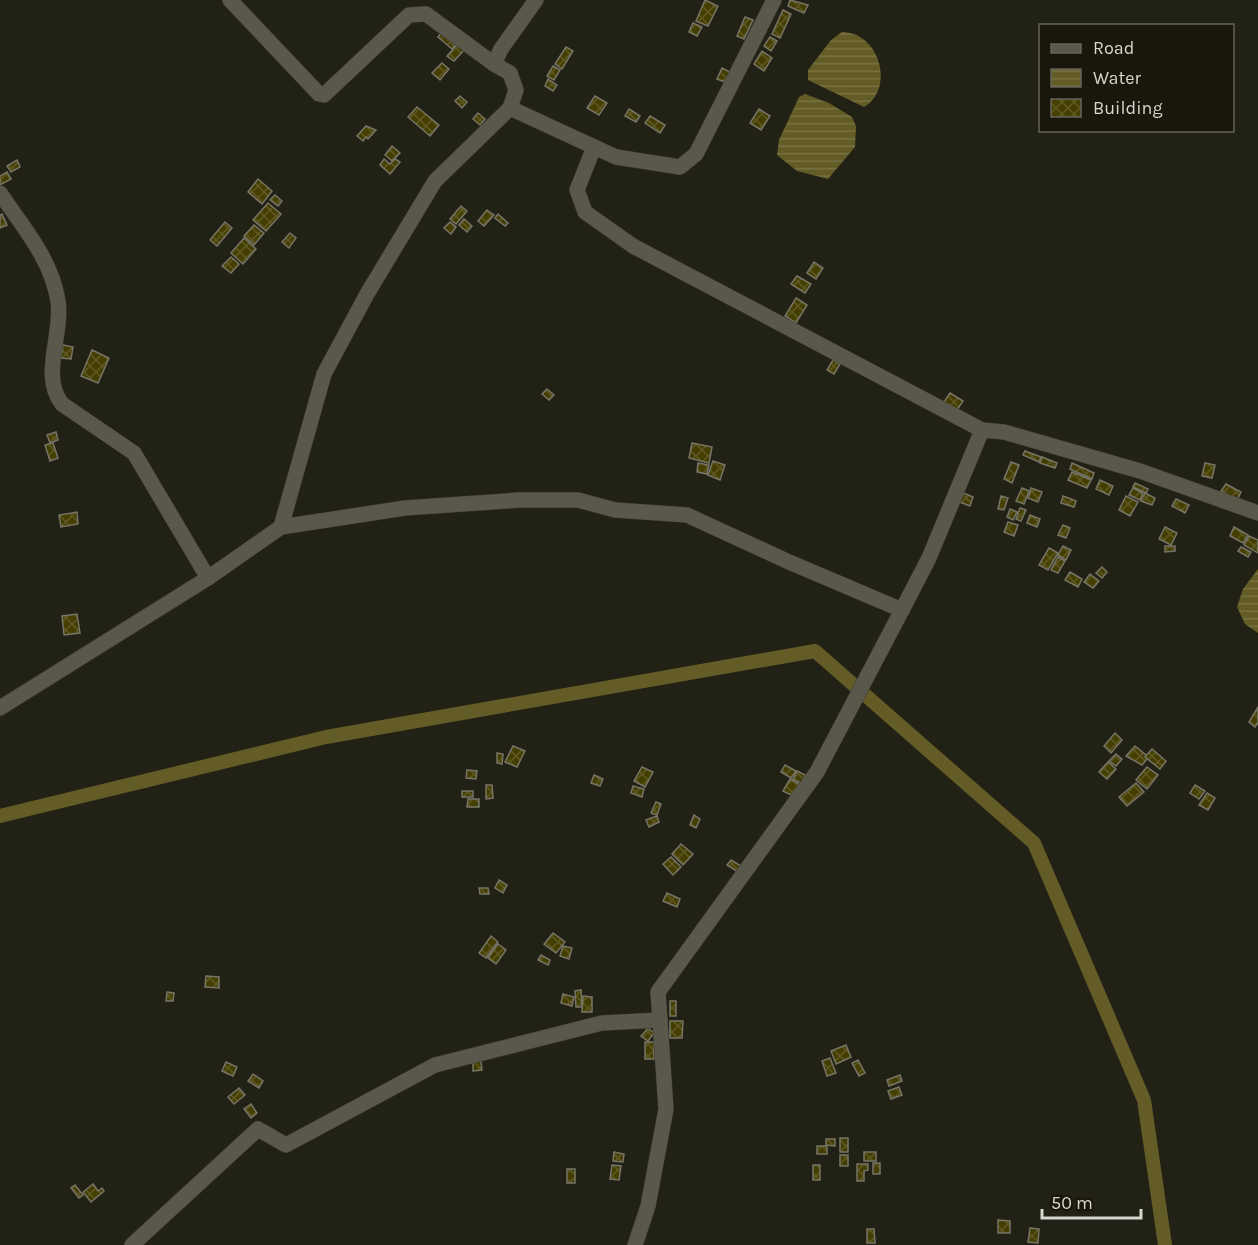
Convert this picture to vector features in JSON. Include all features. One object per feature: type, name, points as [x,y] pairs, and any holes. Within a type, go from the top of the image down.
[{"type":"street","points":[[230,0],[319,94],[324,95],[409,15],[426,14],[494,64],[510,73],[516,90],[510,108],[435,181],[367,294],[324,374],[281,527]]},
{"type":"street","points":[[494,64],[501,49],[536,0]]},
{"type":"street","points":[[510,108],[616,157],[680,167],[696,154],[774,0]]},
{"type":"street","points":[[594,147],[577,190],[585,212],[633,246],[982,430],[1004,432],[1140,471],[1258,513]]},
{"type":"street","points":[[0,193],[46,258],[52,277],[59,304],[52,382],[56,397],[62,404],[134,453],[208,578]]},
{"type":"street","points":[[635,1245],[648,1206],[666,1109],[658,992],[817,772],[929,558],[982,430]]},
{"type":"street","points":[[0,708],[208,578],[281,527],[405,508],[520,500],[578,500],[615,510],[687,515],[902,610]]},
{"type":"street","points":[[132,1245],[258,1129],[286,1145],[435,1065],[602,1023],[660,1020]]},
{"type":"water","points":[[842,32],[855,34],[866,41],[874,51],[879,63],[881,75],[879,88],[874,99],[864,107],[808,80],[808,70],[831,40]]},
{"type":"water","points":[[805,94],[829,103],[852,117],[856,126],[855,147],[828,179],[797,171],[777,155],[779,140],[799,97]]},
{"type":"water","points":[[1258,569],[1258,633],[1245,624],[1237,607],[1243,589]]},
{"type":"building","points":[[705,0],[718,6],[708,26],[696,21]]},
{"type":"building","points":[[790,0],[808,5],[804,13],[788,6]]},
{"type":"building","points":[[783,10],[791,14],[780,38],[772,34]]},
{"type":"building","points":[[745,17],[753,20],[744,39],[737,36]]},
{"type":"building","points":[[693,23],[702,27],[697,36],[689,32]]},
{"type":"building","points":[[444,30],[458,42],[452,49],[438,37]]},
{"type":"building","points":[[770,37],[777,41],[771,51],[764,46]]},
{"type":"building","points":[[458,43],[465,49],[454,61],[447,56]]},
{"type":"building","points":[[566,47],[573,51],[562,69],[555,64]]},
{"type":"building","points":[[762,51],[772,58],[764,71],[754,64]]},
{"type":"building","points":[[442,63],[449,69],[440,80],[432,73]]},
{"type":"building","points":[[553,66],[560,70],[554,80],[547,76]]},
{"type":"building","points":[[722,68],[730,72],[725,82],[717,79]]},
{"type":"building","points":[[548,79],[557,85],[553,91],[545,86]]},
{"type":"building","points":[[460,96],[467,102],[462,108],[455,101]]},
{"type":"building","points":[[595,96],[607,103],[599,115],[587,108]]},
{"type":"building","points":[[417,107],[439,125],[430,136],[408,117]]},
{"type":"building","points":[[629,109],[640,116],[636,122],[625,116]]},
{"type":"building","points":[[759,109],[770,116],[761,130],[750,123]]},
{"type":"building","points":[[478,113],[485,119],[480,125],[473,119]]},
{"type":"building","points":[[650,116],[665,125],[660,133],[645,123]]},
{"type":"building","points":[[366,126],[376,130],[363,141],[357,136]]},
{"type":"building","points":[[392,146],[400,153],[392,161],[385,155]]},
{"type":"building","points":[[384,159],[390,164],[395,159],[400,162],[390,174],[380,165]]},
{"type":"building","points":[[17,160],[20,167],[11,172],[7,166]]},
{"type":"building","points":[[7,172],[11,179],[0,185],[0,176]]},
{"type":"building","points":[[258,179],[272,191],[262,204],[248,192]]},
{"type":"building","points":[[275,195],[282,201],[278,206],[270,200]]},
{"type":"building","points":[[268,203],[281,214],[266,231],[253,220]]},
{"type":"building","points":[[461,206],[467,211],[456,224],[450,219]]},
{"type":"building","points":[[487,210],[494,215],[484,226],[478,221]]},
{"type":"building","points":[[2,214],[7,225],[0,228],[0,215]]},
{"type":"building","points":[[498,214],[508,223],[505,226],[495,218]]},
{"type":"building","points":[[464,219],[472,226],[467,232],[459,225]]},
{"type":"building","points":[[225,222],[232,228],[217,246],[210,240]]},
{"type":"building","points":[[450,222],[456,227],[451,234],[444,228]]},
{"type":"building","points":[[254,225],[264,233],[254,245],[244,236]]},
{"type":"building","points":[[290,233],[296,238],[289,248],[282,242]]},
{"type":"building","points":[[244,238],[256,249],[243,264],[231,253]]},
{"type":"building","points":[[231,257],[239,264],[231,273],[222,266]]},
{"type":"building","points":[[814,262],[823,268],[816,279],[807,273]]},
{"type":"building","points":[[797,276],[811,284],[805,293],[791,284]]},
{"type":"building","points":[[796,298],[807,305],[796,323],[785,316]]},
{"type":"building","points":[[63,345],[73,347],[71,359],[61,358]]},
{"type":"building","points":[[92,350],[109,358],[98,383],[81,376]]},
{"type":"building","points":[[833,360],[840,364],[834,374],[827,370]]},
{"type":"building","points":[[547,389],[554,395],[549,400],[542,394]]},
{"type":"building","points":[[950,393],[963,401],[957,410],[944,402]]},
{"type":"building","points":[[56,432],[58,440],[50,443],[47,435]]},
{"type":"building","points":[[53,443],[58,458],[50,461],[45,445]]},
{"type":"building","points":[[692,443],[712,447],[709,463],[689,458]]},
{"type":"building","points":[[1025,451],[1041,457],[1039,462],[1023,455]]},
{"type":"building","points":[[1042,457],[1057,463],[1055,468],[1040,463]]},
{"type":"building","points":[[713,461],[725,465],[720,480],[708,475]]},
{"type":"building","points":[[1011,462],[1019,465],[1012,483],[1004,479]]},
{"type":"building","points":[[698,463],[709,465],[707,474],[697,472]]},
{"type":"building","points":[[1072,463],[1094,473],[1092,479],[1070,469]]},
{"type":"building","points":[[1205,463],[1215,465],[1212,478],[1202,476]]},
{"type":"building","points":[[1072,472],[1091,480],[1087,488],[1068,480]]},
{"type":"building","points":[[1100,480],[1113,486],[1109,495],[1096,489]]},
{"type":"building","points":[[1135,483],[1148,489],[1146,493],[1133,487]]},
{"type":"building","points":[[1226,484],[1241,492],[1237,500],[1221,491]]},
{"type":"building","points":[[1022,488],[1029,491],[1024,504],[1016,501]]},
{"type":"building","points":[[1031,488],[1042,492],[1038,502],[1028,498]]},
{"type":"building","points":[[1133,488],[1143,493],[1140,500],[1129,495]]},
{"type":"building","points":[[961,492],[973,497],[970,506],[957,501]]},
{"type":"building","points":[[1145,493],[1155,498],[1152,505],[1141,501]]},
{"type":"building","points":[[1001,496],[1008,498],[1004,510],[998,509]]},
{"type":"building","points":[[1063,496],[1076,501],[1074,507],[1061,503]]},
{"type":"building","points":[[1126,496],[1138,502],[1130,516],[1119,510]]},
{"type":"building","points":[[1176,499],[1189,505],[1185,513],[1172,506]]},
{"type":"building","points":[[1020,508],[1026,510],[1021,521],[1016,519]]},
{"type":"building","points":[[1010,509],[1017,512],[1013,520],[1007,517]]},
{"type":"building","points":[[77,512],[78,524],[61,527],[59,515]]},
{"type":"building","points":[[1030,515],[1040,519],[1037,527],[1027,523]]},
{"type":"building","points":[[1008,522],[1018,525],[1014,536],[1004,532]]},
{"type":"building","points":[[1063,525],[1070,528],[1066,538],[1058,535]]},
{"type":"building","points":[[1165,527],[1177,533],[1171,545],[1159,539]]},
{"type":"building","points":[[1234,527],[1248,535],[1243,543],[1230,536]]},
{"type":"building","points":[[1249,536],[1258,540],[1258,553],[1244,545]]},
{"type":"building","points":[[1063,546],[1071,550],[1066,560],[1058,555]]},
{"type":"building","points":[[1165,546],[1175,546],[1175,551],[1165,552]]},
{"type":"building","points":[[1241,547],[1251,552],[1248,557],[1238,551]]},
{"type":"building","points":[[1049,548],[1058,553],[1048,570],[1039,565]]},
{"type":"building","points":[[1058,557],[1065,561],[1058,573],[1051,570]]},
{"type":"building","points":[[1102,567],[1107,572],[1102,578],[1096,573]]},
{"type":"building","points":[[1070,572],[1082,579],[1078,587],[1065,580]]},
{"type":"building","points":[[1090,574],[1099,581],[1093,588],[1084,582]]},
{"type":"building","points":[[77,614],[80,633],[64,635],[62,616]]},
{"type":"building","points":[[1258,707],[1258,723],[1255,727],[1249,722]]},
{"type":"building","points":[[1115,733],[1122,740],[1111,753],[1104,746]]},
{"type":"building","points":[[513,746],[525,751],[517,767],[505,762]]},
{"type":"building","points":[[1135,746],[1146,755],[1147,759],[1142,765],[1126,756]]},
{"type":"building","points":[[1152,749],[1166,761],[1160,769],[1145,757]]},
{"type":"building","points":[[497,753],[503,754],[502,764],[497,763]]},
{"type":"building","points":[[1116,754],[1122,759],[1116,766],[1109,761]]},
{"type":"building","points":[[1108,762],[1116,769],[1107,779],[1099,772]]},
{"type":"building","points":[[785,765],[796,771],[791,778],[781,772]]},
{"type":"building","points":[[642,767],[653,772],[645,787],[634,781]]},
{"type":"building","points":[[1147,767],[1158,775],[1147,789],[1136,780]]},
{"type":"building","points":[[467,770],[477,771],[476,779],[466,778]]},
{"type":"building","points":[[797,771],[805,775],[801,783],[793,779]]},
{"type":"building","points":[[594,775],[603,779],[600,786],[591,783]]},
{"type":"building","points":[[790,779],[799,784],[793,796],[783,791]]},
{"type":"building","points":[[1136,783],[1144,792],[1127,806],[1119,797]]},
{"type":"building","points":[[486,785],[492,785],[493,798],[486,799]]},
{"type":"building","points":[[1195,785],[1205,791],[1199,799],[1190,793]]},
{"type":"building","points":[[633,786],[644,789],[642,797],[631,793]]},
{"type":"building","points":[[462,791],[473,791],[473,797],[462,797]]},
{"type":"building","points":[[1207,793],[1215,798],[1208,810],[1199,805]]},
{"type":"building","points":[[468,799],[479,799],[479,807],[467,807]]},
{"type":"building","points":[[656,802],[661,804],[657,815],[651,813]]},
{"type":"building","points":[[694,815],[700,819],[696,828],[690,825]]},
{"type":"building","points":[[657,816],[659,822],[649,827],[646,820]]},
{"type":"building","points":[[681,844],[693,854],[683,865],[672,854]]},
{"type":"building","points":[[671,857],[681,867],[673,875],[663,864]]},
{"type":"building","points":[[731,860],[741,866],[738,872],[727,865]]},
{"type":"building","points":[[499,880],[507,885],[503,893],[495,888]]},
{"type":"building","points":[[479,888],[488,888],[489,894],[480,894]]},
{"type":"building","points":[[667,893],[680,899],[677,907],[663,901]]},
{"type":"building","points":[[553,933],[565,942],[556,953],[544,944]]},
{"type":"building","points":[[491,936],[498,942],[486,958],[479,953]]},
{"type":"building","points":[[498,944],[506,950],[496,964],[488,958]]},
{"type":"building","points":[[563,946],[572,948],[569,959],[560,956]]},
{"type":"building","points":[[541,955],[550,960],[548,965],[538,960]]},
{"type":"building","points":[[206,976],[219,977],[219,988],[205,987]]},
{"type":"building","points":[[581,990],[582,1007],[576,1007],[575,991]]},
{"type":"building","points":[[167,992],[174,993],[173,1001],[166,1001]]},
{"type":"building","points":[[563,994],[574,997],[572,1006],[561,1003]]},
{"type":"building","points":[[583,996],[592,997],[592,1012],[582,1012]]},
{"type":"building","points":[[670,1001],[676,1001],[676,1016],[670,1016]]},
{"type":"building","points":[[670,1021],[683,1021],[682,1038],[670,1038]]},
{"type":"building","points":[[648,1028],[654,1033],[648,1041],[641,1036]]},
{"type":"building","points":[[645,1042],[654,1042],[654,1059],[645,1059]]},
{"type":"building","points":[[846,1045],[851,1057],[836,1064],[831,1051]]},
{"type":"building","points":[[830,1058],[836,1073],[827,1076],[822,1061]]},
{"type":"building","points":[[858,1060],[865,1073],[859,1076],[852,1063]]},
{"type":"building","points":[[481,1061],[482,1070],[473,1071],[473,1062]]},
{"type":"building","points":[[226,1062],[237,1067],[233,1076],[222,1071]]},
{"type":"building","points":[[253,1074],[263,1081],[259,1088],[248,1081]]},
{"type":"building","points":[[900,1075],[902,1081],[889,1086],[887,1080]]},
{"type":"building","points":[[899,1087],[902,1095],[891,1099],[888,1091]]},
{"type":"building","points":[[239,1088],[245,1095],[234,1104],[228,1097]]},
{"type":"building","points":[[251,1104],[257,1113],[251,1118],[244,1109]]},
{"type":"building","points":[[840,1138],[848,1138],[848,1152],[840,1152]]},
{"type":"building","points":[[826,1139],[835,1139],[835,1146],[826,1145]]},
{"type":"building","points":[[817,1146],[827,1146],[827,1154],[817,1154]]},
{"type":"building","points":[[614,1152],[624,1154],[623,1162],[613,1161]]},
{"type":"building","points":[[864,1152],[876,1152],[876,1161],[864,1161]]},
{"type":"building","points":[[840,1155],[848,1155],[848,1166],[840,1166]]},
{"type":"building","points":[[873,1163],[880,1163],[880,1174],[873,1174]]},
{"type":"building","points":[[857,1164],[868,1164],[868,1170],[864,1171],[864,1181],[857,1181]]},
{"type":"building","points":[[612,1165],[621,1166],[619,1180],[610,1179]]},
{"type":"building","points":[[813,1165],[820,1165],[820,1180],[813,1180]]},
{"type":"building","points":[[567,1169],[575,1169],[575,1183],[567,1183]]},
{"type":"building","points":[[93,1184],[98,1191],[102,1188],[104,1191],[91,1202],[83,1192]]},
{"type":"building","points":[[75,1185],[83,1195],[79,1198],[71,1188]]},
{"type":"building","points":[[998,1220],[1010,1221],[1010,1233],[998,1233]]},
{"type":"building","points":[[1030,1228],[1039,1229],[1038,1243],[1028,1242]]},
{"type":"building","points":[[867,1229],[874,1229],[875,1243],[867,1243]]},
{"type":"waterway","points":[[0,816],[326,737],[815,651],[1034,843],[1144,1100],[1165,1245]]}]
